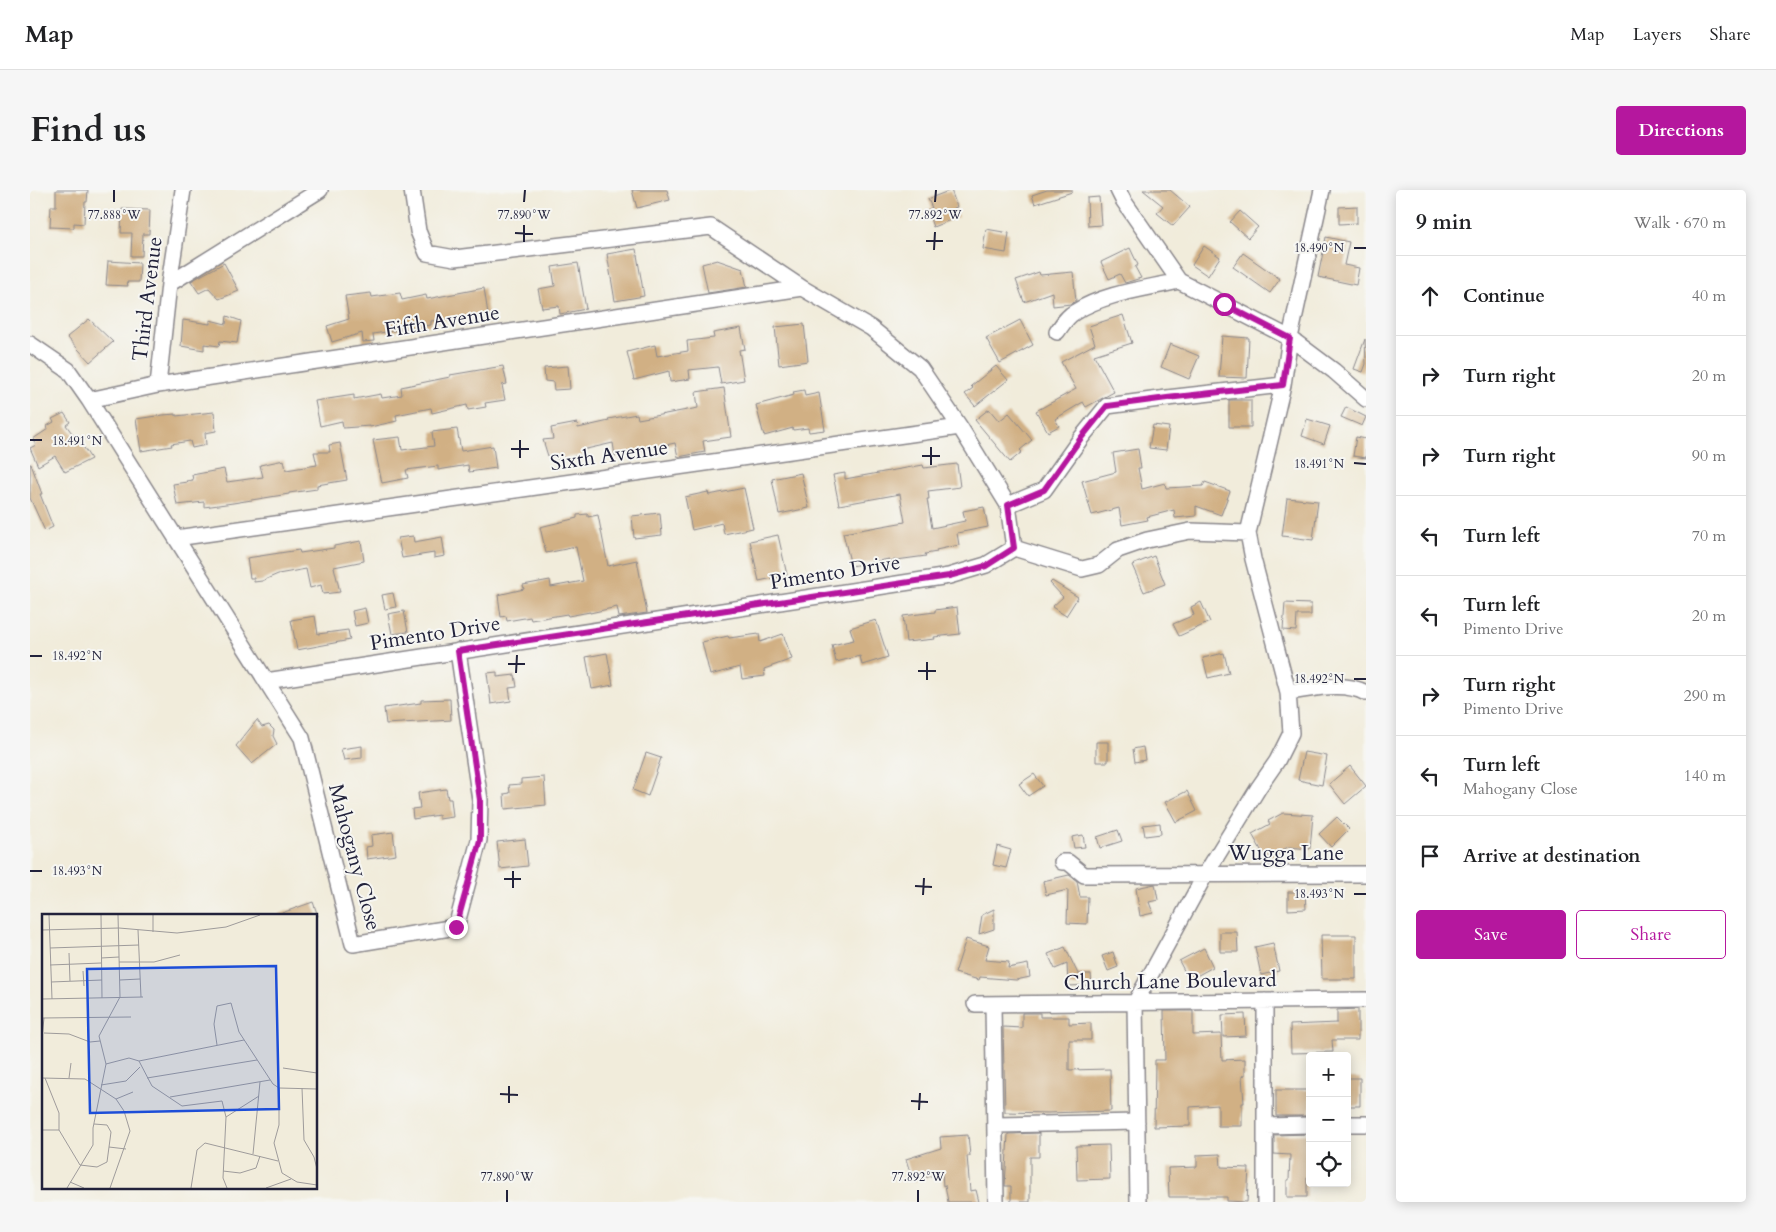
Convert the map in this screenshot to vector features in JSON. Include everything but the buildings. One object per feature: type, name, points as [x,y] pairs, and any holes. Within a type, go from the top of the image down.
[{"type":"street","name":"Third Avenue","points":[[158,385],[169,284],[183,190]]},
{"type":"street","points":[[169,284],[320,190]]},
{"type":"street","points":[[412,190],[418,231],[427,253],[454,258],[711,227],[802,288],[871,328],[920,368],[960,427],[1008,505],[1014,548],[1082,569],[1100,565],[1118,550],[1147,540],[1190,531],[1248,533]]},
{"type":"street","points":[[1118,190],[1179,281],[1290,338],[1334,371],[1366,399]]},
{"type":"street","points":[[1138,1202],[1135,1002],[1205,874],[1277,761],[1292,733],[1288,692],[1248,533],[1283,385],[1290,338],[1322,190]]},
{"type":"street","points":[[1057,332],[1065,320],[1074,312],[1103,298],[1179,281]]},
{"type":"street","name":"Fifth Avenue","points":[[89,400],[158,385],[802,288]]},
{"type":"street","points":[[30,344],[68,370],[89,400],[266,681]]},
{"type":"street","points":[[1008,505],[1044,490],[1081,438],[1107,406],[1283,385]]},
{"type":"street","name":"Sixth Avenue","points":[[176,538],[960,427]]},
{"type":"street","name":"Pimento Drive","points":[[266,681],[949,576],[986,566],[1014,548]]},
{"type":"street","name":"Mahogany Close","points":[[266,681],[302,738],[352,944],[456,927],[480,840],[480,800],[458,651]]},
{"type":"street","points":[[1288,692],[1337,686],[1357,689],[1366,693]]},
{"type":"street","name":"Wugga Lane","points":[[1062,862],[1068,862],[1084,875],[1366,874]]},
{"type":"street","name":"Church Lane Boulevard","points":[[974,1004],[1366,1000]]},
{"type":"street","points":[[1265,1001],[1265,1202]]},
{"type":"street","points":[[993,1004],[996,1202]]},
{"type":"street","points":[[995,1125],[1137,1122]]},
{"type":"street","points":[[1351,1124],[1366,1124]]},
{"type":"street","points":[[1265,1126],[1306,1125]]},
{"type":"route","points":[[456,927],[480,840],[480,800],[458,651],[949,576],[986,566],[1014,548],[1008,505],[1044,490],[1081,438],[1107,406],[1283,385],[1290,338],[1224,304]]}]
